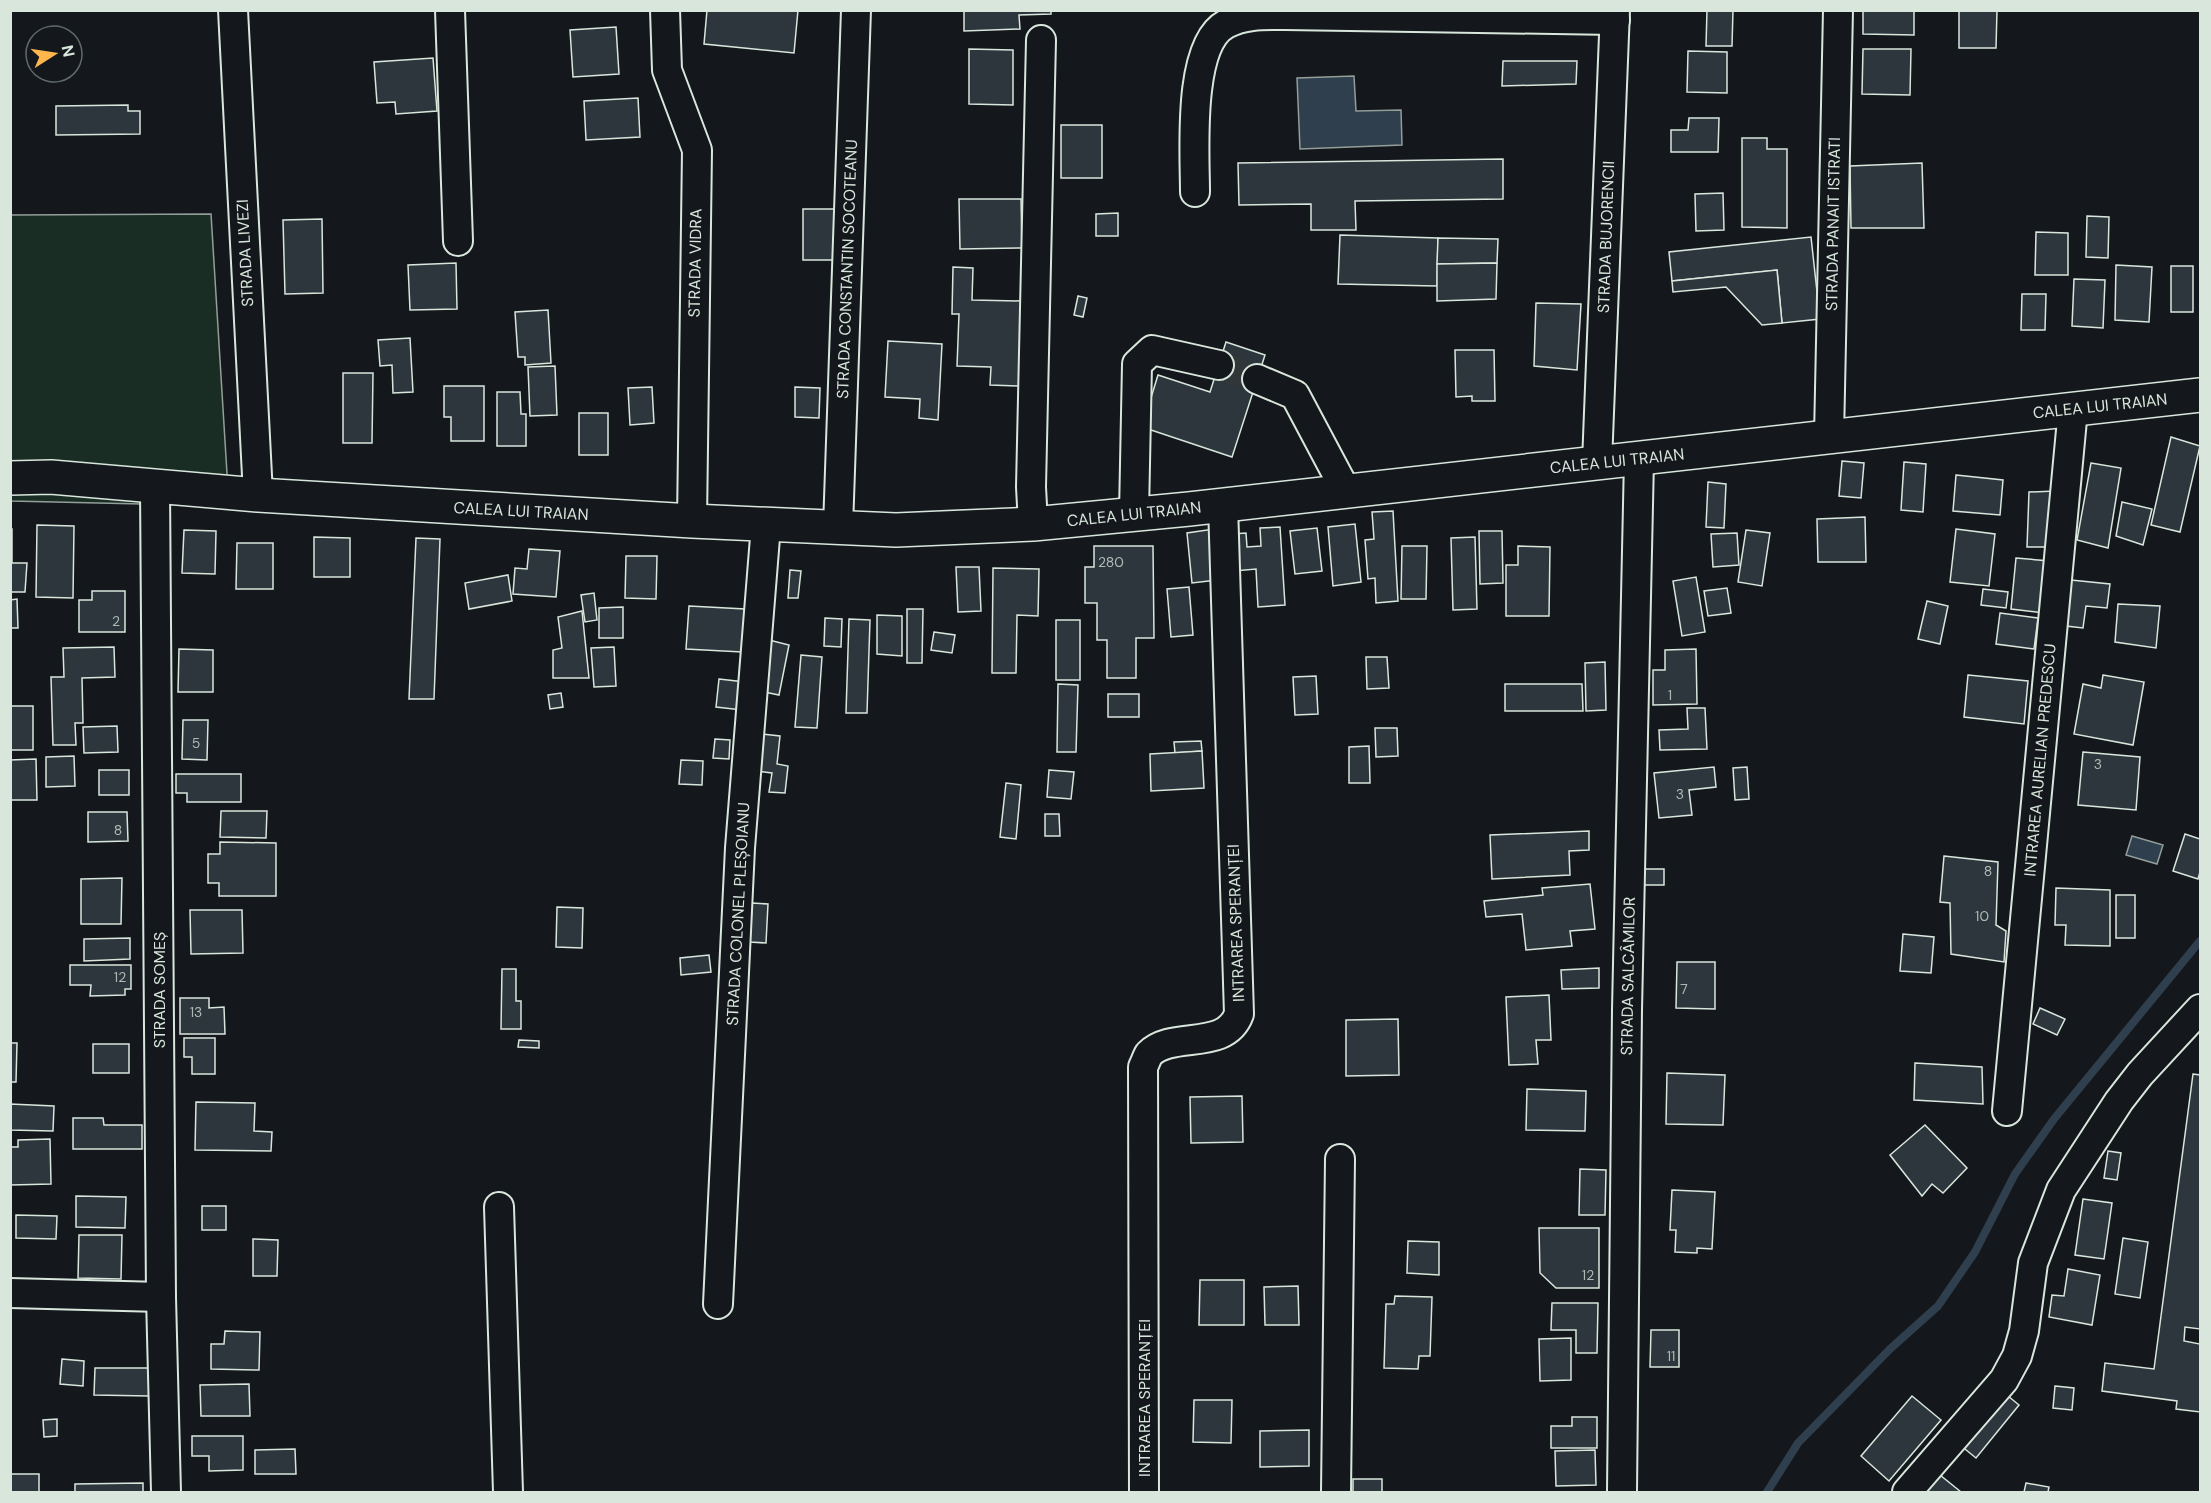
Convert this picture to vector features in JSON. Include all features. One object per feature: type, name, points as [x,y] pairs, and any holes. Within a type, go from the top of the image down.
[{"type":"highway","name":"CALEA LUI TRAIAN","points":[[10,478],[51,477],[258,495],[692,521],[838,528],[936,529],[1033,524],[1223,505],[2200,395]]},
{"type":"highway","points":[[10,467],[51,477]]},
{"type":"street","name":"STRADA LIVEZI","points":[[233,10],[258,495]]},
{"type":"street","points":[[450,10],[458,241]]},
{"type":"street","name":"STRADA VIDRA","points":[[665,10],[667,70],[697,150],[692,521]]},
{"type":"street","name":"STRADA CONSTANTIN SOCOTEANU","points":[[838,528],[856,10]]},
{"type":"street","name":"STRADA PANAIT ISTRATI","points":[[1829,436],[1838,10]]},
{"type":"street","points":[[1195,192],[1194,133],[1200,70],[1210,41],[1224,24],[1252,16],[1285,15],[1615,15]]},
{"type":"street","name":"STRADA BUJORENCII","points":[[1597,463],[1615,15]]},
{"type":"street","points":[[1033,524],[1031,476],[1041,40]]},
{"type":"street","points":[[1134,514],[1137,364],[1152,350],[1219,364]]},
{"type":"street","points":[[1257,379],[1295,395],[1346,491]]},
{"type":"street","name":"INTRAREA AURELIAN PREDESCU","points":[[2007,1111],[2073,409]]},
{"type":"street","name":"STRADA SALCÂMILOR","points":[[1622,1492],[1627,1010],[1639,459]]},
{"type":"street","name":"STRADA SOMEȘ","points":[[155,487],[161,1297],[166,1492]]},
{"type":"street","name":"INTRAREA SPERANȚEI","points":[[1144,1492],[1143,1067],[1149,1055],[1162,1046],[1225,1033],[1235,1025],[1239,1014],[1223,505]]},
{"type":"street","name":"STRADA COLONEL PLEȘOIANU","points":[[718,1304],[740,848],[766,525]]},
{"type":"street","points":[[1907,1492],[2004,1380],[2017,1356],[2024,1331],[2033,1263],[2061,1190],[2119,1101],[2140,1074],[2200,1009]]},
{"type":"street","points":[[1336,1492],[1340,1159]]},
{"type":"street","points":[[499,1207],[508,1492]]},
{"type":"street","points":[[10,1293],[161,1297]]},
{"type":"green space","points":[[211,214],[229,506],[11,501],[11,215]]},
{"type":"water","points":[[1354,76],[1356,111],[1401,110],[1402,145],[1300,149],[1297,78]]},
{"type":"water","points":[[2132,836],[2163,845],[2157,864],[2126,855]]},
{"type":"building","points":[[707,10],[798,10],[794,53],[704,44]]},
{"type":"building","points":[[964,10],[1051,10],[1051,14],[1019,15],[1020,29],[964,31]]},
{"type":"building","points":[[1707,10],[1733,10],[1732,46],[1706,46]]},
{"type":"building","points":[[1863,10],[1914,10],[1914,35],[1863,34]]},
{"type":"building","points":[[1959,10],[1997,10],[1996,48],[1959,48]]},
{"type":"building","points":[[616,27],[619,74],[573,77],[570,30]]},
{"type":"building","points":[[969,49],[1013,50],[1013,105],[969,104]]},
{"type":"building","points":[[1863,49],[1911,49],[1910,95],[1862,94]]},
{"type":"building","points":[[1688,51],[1727,52],[1727,93],[1687,92]]},
{"type":"building","points":[[433,58],[437,111],[396,114],[395,102],[377,103],[374,62]]},
{"type":"building","points":[[1503,61],[1577,61],[1576,84],[1502,86]]},
{"type":"building","points":[[638,98],[640,137],[586,140],[584,101]]},
{"type":"building","points":[[128,105],[128,111],[140,111],[140,134],[56,135],[56,106]]},
{"type":"building","points":[[1689,118],[1719,118],[1718,152],[1671,152],[1671,130],[1688,130]]},
{"type":"building","points":[[1061,125],[1102,125],[1102,178],[1061,178]]},
{"type":"building","points":[[1742,138],[1767,138],[1767,149],[1787,149],[1787,228],[1742,227]]},
{"type":"building","points":[[1503,159],[1503,199],[1355,201],[1356,230],[1311,230],[1311,204],[1239,205],[1238,163]]},
{"type":"building","points":[[1922,163],[1924,228],[1851,228],[1850,166]]},
{"type":"building","points":[[1723,193],[1724,230],[1696,231],[1695,194]]},
{"type":"building","points":[[959,199],[1021,199],[1022,248],[960,249]]},
{"type":"building","points":[[803,209],[836,209],[836,260],[803,260]]},
{"type":"building","points":[[1118,213],[1118,236],[1096,236],[1096,214]]},
{"type":"building","points":[[2087,216],[2109,217],[2108,258],[2086,257]]},
{"type":"building","points":[[322,219],[323,293],[285,294],[283,220]]},
{"type":"building","points":[[2036,232],[2068,233],[2068,275],[2035,275]]},
{"type":"building","points":[[1340,235],[1438,238],[1437,286],[1338,284]]},
{"type":"building","points":[[1811,237],[1820,319],[1782,323],[1777,270],[1672,281],[1669,252]]},
{"type":"building","points":[[1438,238],[1498,239],[1497,263],[1437,264]]},
{"type":"building","points":[[456,263],[457,309],[410,310],[408,265]]},
{"type":"building","points":[[1497,263],[1496,299],[1437,301],[1437,264]]},
{"type":"building","points":[[2116,265],[2152,267],[2149,322],[2115,320]]},
{"type":"building","points":[[2171,266],[2193,266],[2193,312],[2171,312]]},
{"type":"building","points":[[953,267],[973,268],[972,300],[1023,301],[1021,386],[990,385],[991,367],[957,366],[959,314],[952,314]]},
{"type":"building","points":[[1777,270],[1782,323],[1762,325],[1726,287],[1673,292],[1672,281]]},
{"type":"building","points":[[2074,279],[2105,280],[2103,328],[2072,326]]},
{"type":"building","points":[[2022,294],[2046,294],[2045,330],[2021,330]]},
{"type":"building","points":[[1078,296],[1087,298],[1083,317],[1074,315]]},
{"type":"building","points":[[1536,303],[1581,304],[1577,370],[1534,366]]},
{"type":"building","points":[[548,310],[551,363],[525,365],[525,357],[518,357],[515,312]]},
{"type":"building","points":[[410,338],[413,392],[393,393],[392,365],[380,366],[378,340]]},
{"type":"building","points":[[888,341],[942,344],[938,420],[919,418],[920,399],[885,397]]},
{"type":"building","points":[[1226,342],[1265,355],[1232,457],[1142,427],[1158,375],[1210,392]]},
{"type":"building","points":[[1455,350],[1494,350],[1495,401],[1472,401],[1472,396],[1456,397]]},
{"type":"building","points":[[555,366],[557,415],[530,416],[528,367]]},
{"type":"building","points":[[343,373],[373,373],[372,443],[343,443]]},
{"type":"building","points":[[444,386],[484,386],[484,441],[451,441],[451,417],[444,417]]},
{"type":"building","points":[[652,387],[654,423],[630,425],[628,388]]},
{"type":"building","points":[[795,387],[820,388],[819,418],[795,417]]},
{"type":"building","points":[[497,392],[520,392],[521,414],[526,414],[526,446],[497,446]]},
{"type":"building","points":[[579,413],[608,413],[608,455],[579,455]]},
{"type":"building","points":[[2171,437],[2200,446],[2180,532],[2151,525]]},
{"type":"building","points":[[1842,461],[1864,463],[1861,498],[1839,496]]},
{"type":"building","points":[[1904,462],[1926,464],[1923,512],[1901,510]]},
{"type":"building","points":[[2091,463],[2121,468],[2108,548],[2077,540]]},
{"type":"building","points":[[1956,475],[2003,480],[2000,515],[1953,511]]},
{"type":"building","points":[[1708,482],[1726,484],[1724,528],[1706,527]]},
{"type":"building","points":[[2055,491],[2053,547],[2027,547],[2029,492]]},
{"type":"building","points":[[2122,502],[2152,509],[2143,545],[2116,536]]},
{"type":"building","points":[[1393,511],[1398,601],[1376,603],[1375,578],[1368,579],[1365,540],[1374,539],[1372,512]]},
{"type":"building","points":[[1865,517],[1866,562],[1818,562],[1817,519]]},
{"type":"building","points":[[1355,524],[1361,582],[1333,586],[1328,527]]},
{"type":"building","points":[[37,525],[74,526],[73,598],[36,597]]},
{"type":"building","points":[[1280,527],[1285,605],[1258,607],[1256,569],[1234,571],[1232,534],[1246,533],[1247,547],[1261,546],[1260,528]]},
{"type":"building","points":[[1317,528],[1322,571],[1295,574],[1290,531]]},
{"type":"building","points":[[10,529],[12,529],[12,563],[10,563]]},
{"type":"building","points":[[1214,529],[1217,580],[1192,583],[1187,533]]},
{"type":"building","points":[[1956,529],[1995,534],[1989,586],[1950,582]]},
{"type":"building","points":[[184,530],[216,531],[215,574],[182,573]]},
{"type":"building","points":[[1746,530],[1770,533],[1762,586],[1738,582]]},
{"type":"building","points":[[1479,531],[1502,531],[1503,583],[1480,584]]},
{"type":"building","points":[[1737,533],[1739,565],[1713,567],[1711,534]]},
{"type":"building","points":[[314,537],[350,538],[350,577],[314,577]]},
{"type":"building","points":[[1475,537],[1477,609],[1453,610],[1451,538]]},
{"type":"building","points":[[416,538],[440,539],[434,699],[409,699]]},
{"type":"building","points":[[237,543],[273,543],[273,589],[236,589]]},
{"type":"building","points":[[1094,546],[1153,546],[1154,638],[1136,638],[1136,678],[1107,678],[1107,640],[1097,640],[1097,603],[1085,603],[1085,567],[1094,567]]},
{"type":"building","points":[[1402,546],[1427,546],[1426,599],[1401,599]]},
{"type":"building","points":[[1518,546],[1550,547],[1549,616],[1506,616],[1506,565],[1518,565]]},
{"type":"building","points":[[529,549],[560,551],[556,597],[513,594],[515,568],[527,569]]},
{"type":"building","points":[[626,556],[657,556],[656,599],[625,598]]},
{"type":"building","points":[[2016,558],[2050,561],[2044,613],[2011,609]]},
{"type":"building","points":[[10,563],[27,563],[25,592],[10,592]]},
{"type":"building","points":[[956,567],[979,567],[981,611],[958,612]]},
{"type":"building","points":[[993,568],[1039,569],[1038,616],[1017,615],[1016,673],[992,673]]},
{"type":"building","points":[[790,570],[801,571],[798,598],[788,598]]},
{"type":"building","points":[[508,575],[512,601],[469,609],[465,583]]},
{"type":"building","points":[[1696,577],[1705,632],[1682,636],[1673,581]]},
{"type":"building","points":[[2071,580],[2110,584],[2107,608],[2086,606],[2083,628],[2066,626]]},
{"type":"building","points":[[1189,587],[1193,635],[1171,637],[1167,589]]},
{"type":"building","points":[[1727,588],[1731,613],[1708,616],[1704,591]]},
{"type":"building","points":[[1983,589],[2008,592],[2006,608],[1981,605]]},
{"type":"building","points":[[92,591],[125,591],[125,632],[79,632],[79,600],[92,600]]},
{"type":"building","points":[[594,593],[597,620],[585,622],[581,595]]},
{"type":"building","points":[[17,599],[18,628],[10,628],[10,600]]},
{"type":"building","points":[[1927,601],[1948,606],[1940,644],[1918,639]]},
{"type":"building","points":[[2118,604],[2160,606],[2156,648],[2115,642]]},
{"type":"building","points":[[689,606],[745,609],[742,652],[686,649]]},
{"type":"building","points":[[623,607],[623,638],[599,638],[599,608]]},
{"type":"building","points":[[907,609],[923,609],[922,663],[907,663]]},
{"type":"building","points":[[582,611],[589,678],[553,678],[553,650],[562,648],[558,617]]},
{"type":"building","points":[[2000,613],[2038,618],[2034,649],[1996,644]]},
{"type":"building","points":[[877,615],[902,616],[902,656],[877,654]]},
{"type":"building","points":[[825,618],[842,619],[841,647],[824,646]]},
{"type":"building","points":[[849,619],[870,620],[867,713],[846,713]]},
{"type":"building","points":[[1056,620],[1080,620],[1080,680],[1056,680]]},
{"type":"building","points":[[934,632],[955,635],[952,653],[931,650]]},
{"type":"building","points":[[769,640],[789,645],[779,695],[759,691]]},
{"type":"building","points":[[114,647],[115,677],[82,678],[83,723],[75,723],[76,745],[53,745],[51,677],[64,677],[63,648]]},
{"type":"building","points":[[614,647],[616,686],[594,687],[591,648]]},
{"type":"building","points":[[179,649],[213,650],[213,692],[178,692]]},
{"type":"building","points":[[1696,649],[1697,704],[1653,705],[1653,670],[1665,670],[1665,650]]},
{"type":"building","points":[[801,655],[822,657],[817,728],[795,727]]},
{"type":"building","points":[[1366,657],[1387,657],[1389,688],[1367,689]]},
{"type":"building","points":[[1605,662],[1606,710],[1586,711],[1585,663]]},
{"type":"building","points":[[1968,675],[2028,681],[2024,724],[1964,717]]},
{"type":"building","points":[[2103,675],[2144,682],[2133,745],[2074,734],[2083,684],[2101,688]]},
{"type":"building","points":[[1316,676],[1318,714],[1295,715],[1293,677]]},
{"type":"building","points":[[719,679],[745,682],[742,710],[716,707]]},
{"type":"building","points":[[1058,684],[1078,685],[1076,752],[1057,752]]},
{"type":"building","points":[[1505,684],[1582,684],[1583,711],[1505,711]]},
{"type":"building","points":[[561,693],[563,707],[550,709],[548,695]]},
{"type":"building","points":[[1108,694],[1139,694],[1139,717],[1108,717]]},
{"type":"building","points":[[10,706],[33,706],[33,750],[10,750]]},
{"type":"building","points":[[1687,708],[1705,708],[1707,749],[1660,750],[1659,730],[1688,729]]},
{"type":"building","points":[[183,720],[208,720],[207,760],[182,759]]},
{"type":"building","points":[[117,726],[118,752],[84,753],[83,727]]},
{"type":"building","points":[[1375,728],[1397,728],[1398,756],[1376,757]]},
{"type":"building","points":[[761,734],[780,736],[777,764],[788,766],[785,793],[769,792],[772,773],[757,771]]},
{"type":"building","points":[[715,739],[730,740],[729,759],[713,758]]},
{"type":"building","points":[[1201,741],[1202,751],[1175,753],[1174,742]]},
{"type":"building","points":[[1369,746],[1370,783],[1349,783],[1349,747]]},
{"type":"building","points":[[1202,751],[1204,788],[1151,791],[1150,754]]},
{"type":"building","points":[[2083,752],[2140,757],[2136,810],[2078,805]]},
{"type":"building","points":[[74,756],[75,786],[46,787],[46,757]]},
{"type":"building","points":[[36,759],[37,800],[10,800],[10,760]]},
{"type":"building","points":[[681,760],[703,761],[702,785],[679,784]]},
{"type":"building","points":[[1714,767],[1716,787],[1689,790],[1692,815],[1659,818],[1654,773]]},
{"type":"building","points":[[1747,767],[1749,799],[1735,800],[1733,768]]},
{"type":"building","points":[[99,770],[129,770],[129,795],[99,795]]},
{"type":"building","points":[[1049,770],[1074,772],[1071,799],[1047,797]]},
{"type":"building","points":[[176,774],[241,774],[241,802],[187,802],[187,793],[176,793]]},
{"type":"building","points":[[1006,783],[1021,785],[1016,839],[1000,837]]},
{"type":"building","points":[[221,811],[267,811],[266,838],[220,837]]},
{"type":"building","points":[[88,812],[127,812],[128,841],[88,842]]},
{"type":"building","points":[[1045,814],[1059,814],[1060,836],[1045,836]]},
{"type":"building","points":[[1589,831],[1589,850],[1569,851],[1570,875],[1492,879],[1490,835]]},
{"type":"building","points":[[2185,834],[2200,839],[2198,879],[2173,871]]},
{"type":"building","points":[[220,842],[276,843],[276,896],[219,896],[219,883],[208,883],[208,854],[220,854]]},
{"type":"building","points":[[1944,856],[1998,862],[1996,925],[2006,931],[2004,962],[1951,954],[1950,903],[1940,902]]},
{"type":"building","points":[[1640,869],[1664,869],[1664,885],[1640,885]]},
{"type":"building","points":[[122,878],[121,924],[81,924],[81,879]]},
{"type":"building","points":[[1590,884],[1595,929],[1570,931],[1572,946],[1526,950],[1522,914],[1486,917],[1484,901],[1543,895],[1542,888]]},
{"type":"building","points":[[2056,888],[2110,890],[2110,946],[2065,945],[2066,925],[2055,925]]},
{"type":"building","points":[[2116,895],[2135,895],[2135,938],[2116,938]]},
{"type":"building","points":[[752,903],[768,904],[766,943],[750,942]]},
{"type":"building","points":[[557,907],[583,908],[582,948],[556,947]]},
{"type":"building","points":[[190,910],[242,910],[243,953],[191,954]]},
{"type":"building","points":[[1903,934],[1934,937],[1931,973],[1900,971]]},
{"type":"building","points":[[130,938],[130,959],[84,961],[84,939]]},
{"type":"building","points":[[709,955],[711,972],[681,975],[680,958]]},
{"type":"building","points":[[1677,962],[1715,962],[1715,1009],[1676,1008]]},
{"type":"building","points":[[70,965],[131,965],[131,989],[125,989],[125,995],[90,996],[91,985],[70,985]]},
{"type":"building","points":[[1599,968],[1599,988],[1562,989],[1561,970]]},
{"type":"building","points":[[502,969],[516,969],[516,1001],[521,1001],[521,1029],[501,1029]]},
{"type":"building","points":[[1549,995],[1551,1040],[1536,1040],[1538,1064],[1509,1065],[1506,997]]},
{"type":"building","points":[[180,998],[209,998],[209,1008],[224,1007],[225,1034],[180,1034]]},
{"type":"building","points":[[2040,1008],[2065,1019],[2057,1035],[2033,1024]]},
{"type":"building","points":[[1398,1019],[1399,1075],[1346,1076],[1346,1020]]},
{"type":"building","points":[[184,1038],[215,1038],[215,1074],[192,1074],[192,1057],[184,1057]]},
{"type":"building","points":[[519,1040],[539,1041],[539,1048],[518,1047]]},
{"type":"building","points":[[10,1043],[17,1043],[16,1082],[10,1082]]},
{"type":"building","points":[[93,1044],[129,1044],[129,1073],[93,1073]]},
{"type":"building","points":[[1915,1063],[1982,1067],[1983,1104],[1914,1100]]},
{"type":"building","points":[[1667,1073],[1725,1075],[1723,1125],[1666,1124]]},
{"type":"building","points":[[2193,1074],[2200,1075],[2200,1329],[2185,1327],[2184,1341],[2200,1344],[2200,1412],[2176,1409],[2177,1401],[2102,1391],[2105,1363],[2154,1369]]},
{"type":"building","points":[[1527,1089],[1586,1091],[1585,1131],[1526,1130]]},
{"type":"building","points":[[1242,1096],[1243,1142],[1191,1143],[1190,1097]]},
{"type":"building","points":[[196,1102],[255,1103],[254,1131],[272,1132],[271,1151],[195,1150]]},
{"type":"building","points":[[10,1104],[54,1106],[53,1131],[10,1130]]},
{"type":"building","points":[[73,1118],[103,1118],[104,1125],[142,1125],[142,1149],[73,1149]]},
{"type":"building","points":[[1925,1125],[1967,1168],[1943,1193],[1932,1184],[1922,1196],[1890,1155]]},
{"type":"building","points":[[50,1139],[51,1184],[10,1185],[10,1147],[18,1147],[18,1140]]},
{"type":"building","points":[[2108,1151],[2121,1153],[2117,1180],[2104,1178]]},
{"type":"building","points":[[1580,1169],[1606,1170],[1605,1215],[1579,1215]]},
{"type":"building","points":[[1672,1190],[1715,1192],[1712,1249],[1697,1248],[1697,1253],[1675,1252],[1676,1230],[1670,1230]]},
{"type":"building","points":[[76,1196],[126,1197],[125,1228],[76,1227]]},
{"type":"building","points":[[2083,1199],[2112,1203],[2104,1259],[2075,1255]]},
{"type":"building","points":[[202,1206],[226,1206],[226,1230],[202,1230]]},
{"type":"building","points":[[16,1215],[57,1216],[56,1239],[16,1238]]},
{"type":"building","points":[[1539,1228],[1599,1228],[1599,1288],[1556,1288],[1540,1273]]},
{"type":"building","points":[[79,1235],[122,1235],[121,1279],[78,1278]]},
{"type":"building","points":[[2123,1238],[2148,1242],[2140,1298],[2115,1294]]},
{"type":"building","points":[[253,1239],[278,1240],[277,1276],[253,1276]]},
{"type":"building","points":[[1408,1241],[1439,1242],[1439,1275],[1407,1273]]},
{"type":"building","points":[[2068,1269],[2100,1275],[2092,1325],[2049,1317],[2052,1295],[2064,1296]]},
{"type":"building","points":[[1200,1280],[1244,1280],[1244,1325],[1199,1325]]},
{"type":"building","points":[[1298,1286],[1299,1325],[1265,1325],[1264,1287]]},
{"type":"building","points":[[1395,1296],[1432,1297],[1430,1356],[1419,1356],[1418,1369],[1384,1368],[1386,1304],[1394,1304]]},
{"type":"building","points":[[1552,1303],[1598,1303],[1597,1353],[1576,1353],[1576,1330],[1551,1330]]},
{"type":"building","points":[[1651,1330],[1679,1330],[1679,1367],[1650,1367]]},
{"type":"building","points":[[225,1331],[260,1332],[259,1370],[211,1369],[211,1344],[224,1344]]},
{"type":"building","points":[[1571,1338],[1571,1380],[1540,1381],[1539,1339]]},
{"type":"building","points":[[62,1359],[84,1361],[83,1386],[60,1384]]},
{"type":"building","points":[[95,1368],[150,1368],[150,1396],[94,1395]]},
{"type":"building","points":[[249,1384],[250,1416],[201,1416],[200,1385]]},
{"type":"building","points":[[2055,1386],[2074,1388],[2072,1410],[2053,1408]]},
{"type":"building","points":[[2002,1391],[2019,1405],[1976,1458],[1960,1445]]},
{"type":"building","points":[[1912,1396],[1941,1420],[1889,1481],[1861,1456]]},
{"type":"building","points":[[1194,1400],[1232,1400],[1231,1443],[1193,1442]]},
{"type":"building","points":[[1572,1417],[1597,1417],[1597,1448],[1551,1448],[1551,1426],[1572,1426]]},
{"type":"building","points":[[57,1419],[57,1436],[44,1437],[43,1420]]},
{"type":"building","points":[[1309,1430],[1309,1466],[1260,1467],[1260,1431]]},
{"type":"building","points":[[192,1436],[243,1436],[243,1470],[209,1471],[209,1456],[192,1456]]},
{"type":"building","points":[[295,1449],[296,1474],[255,1474],[255,1450]]},
{"type":"building","points":[[1595,1450],[1596,1485],[1556,1486],[1555,1451]]},
{"type":"building","points":[[1935,1471],[1961,1492],[1917,1492]]},
{"type":"building","points":[[10,1474],[39,1474],[39,1492],[10,1492]]},
{"type":"building","points":[[1353,1479],[1382,1479],[1382,1492],[1353,1492]]},
{"type":"building","points":[[143,1483],[143,1492],[75,1492],[75,1484]]},
{"type":"building","points":[[2026,1483],[2049,1487],[2048,1492],[2024,1492]]},
{"type":"waterway","points":[[1767,1492],[1798,1443],[1890,1349],[1938,1306],[1975,1252],[2015,1174],[2054,1119],[2200,941]]},
{"type":"tunnel","points":[[1219,365],[1257,379]]}]
